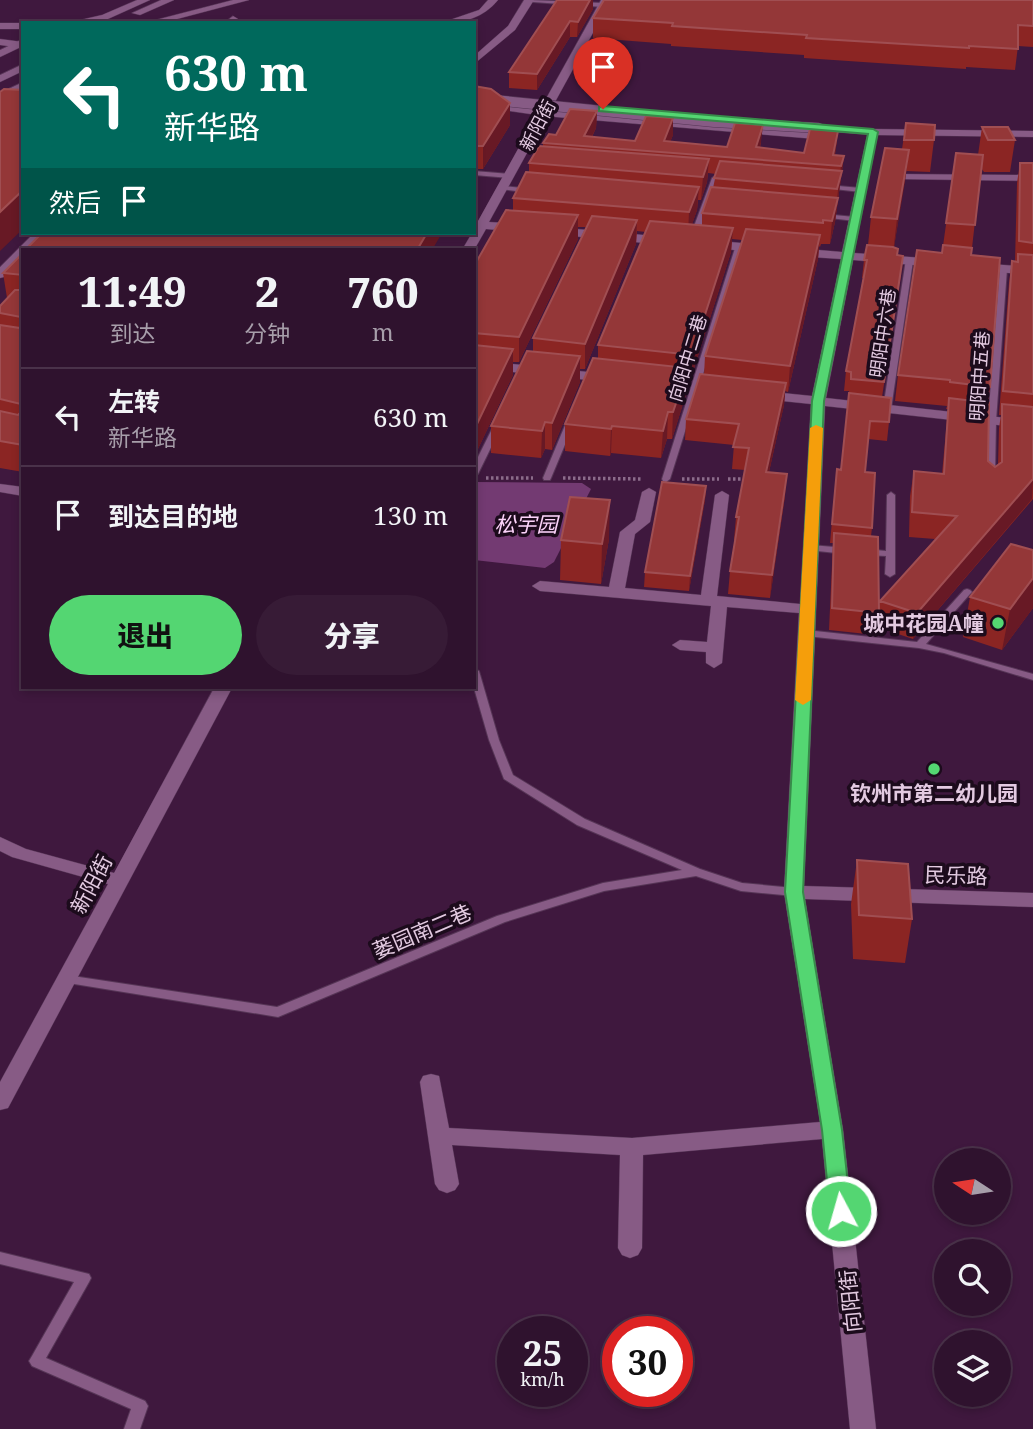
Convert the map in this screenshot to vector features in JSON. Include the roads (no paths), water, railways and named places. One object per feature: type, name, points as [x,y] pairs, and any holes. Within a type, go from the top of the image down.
[{"type":"street","points":[[94,21],[145,0]]},
{"type":"street","points":[[120,21],[169,0]]},
{"type":"street","points":[[157,21],[244,0]]},
{"type":"street","points":[[453,21],[482,12],[492,0]]},
{"type":"street","points":[[476,59],[512,28],[531,0]]},
{"type":"street","name":"新阳街","points":[[479,225],[510,176],[605,2]]},
{"type":"street","points":[[81,21],[103,16]]},
{"type":"street","points":[[0,26],[21,26]]},
{"type":"street","points":[[0,34],[21,42]]},
{"type":"street","points":[[0,42],[21,42]]},
{"type":"street","points":[[0,54],[21,43]]},
{"type":"street","points":[[0,68],[21,57]]},
{"type":"street","points":[[0,79],[21,68]]},
{"type":"street","points":[[0,97],[21,86]]},
{"type":"street","points":[[476,99],[546,108],[872,136],[1033,142]]},
{"type":"street","points":[[476,99],[714,122],[819,128]]},
{"type":"street","points":[[546,108],[819,128],[872,136],[1033,134]]},
{"type":"street","name":"向阳街","points":[[863,1429],[832,1130],[794,892],[818,401],[872,136]]},
{"type":"street","points":[[898,177],[1033,178]]},
{"type":"street","points":[[479,225],[587,234],[643,245],[692,243],[949,264]]},
{"type":"street","points":[[25,248],[38,235]]},
{"type":"street","points":[[0,274],[21,252]]},
{"type":"street","points":[[962,265],[1033,271]]},
{"type":"street","points":[[476,364],[616,379]]},
{"type":"street","points":[[750,393],[1033,425]]},
{"type":"street","points":[[0,488],[21,492]]},
{"type":"street","points":[[0,499],[21,492]]},
{"type":"street","points":[[616,593],[628,533],[642,522],[649,492]]},
{"type":"street","points":[[680,645],[714,656],[714,601],[722,495]]},
{"type":"street","points":[[540,586],[807,609]]},
{"type":"street","name":"新阳街","points":[[0,1102],[222,689]]},
{"type":"street","points":[[0,843],[19,853],[119,881]]},
{"type":"street","name":"民乐路","points":[[794,892],[1033,900]]},
{"type":"street","points":[[432,1082],[447,1184]]},
{"type":"street","points":[[440,1136],[632,1147],[832,1130]]},
{"type":"street","points":[[630,1248],[632,1147]]},
{"type":"lane","points":[[531,0],[605,2]]},
{"type":"lane","points":[[517,163],[530,164]]},
{"type":"lane","points":[[476,173],[510,176]]},
{"type":"lane","points":[[702,177],[729,180]]},
{"type":"lane","points":[[692,243],[715,178]]},
{"type":"lane","points":[[821,187],[861,190]]},
{"type":"lane","points":[[503,188],[544,192]]},
{"type":"lane","points":[[692,205],[719,207]]},
{"type":"lane","points":[[814,215],[855,219]]},
{"type":"lane","points":[[581,246],[587,234]]},
{"type":"lane","name":"向阳中二巷","points":[[666,479],[739,247]]},
{"type":"lane","name":"明阳中六巷","points":[[887,409],[909,261]]},
{"type":"lane","name":"明阳中五巷","points":[[991,486],[992,421],[1003,269]]},
{"type":"lane","points":[[547,478],[573,415]]},
{"type":"lane","points":[[476,472],[502,416]]},
{"type":"lane","points":[[890,574],[891,495]]},
{"type":"lane","points":[[810,548],[891,554]]},
{"type":"lane","points":[[919,645],[967,592]]},
{"type":"lane","points":[[806,633],[919,645],[1033,677]]},
{"type":"lane","points":[[476,678],[494,740],[508,776],[582,822],[696,872]]},
{"type":"lane","name":"蒌园南二巷","points":[[66,979],[278,1012],[501,919],[603,887],[696,872],[741,887],[794,892]]},
{"type":"lane","points":[[0,1258],[84,1278],[37,1361],[140,1406],[132,1429]]},
{"type":"place","name":"城中花园A幢","points":[[998,623]]},
{"type":"place","name":"钦州市第二幼儿园","points":[[934,769]]},
{"type":"park label","name":"松宇园","points":[[526,524]]}]
